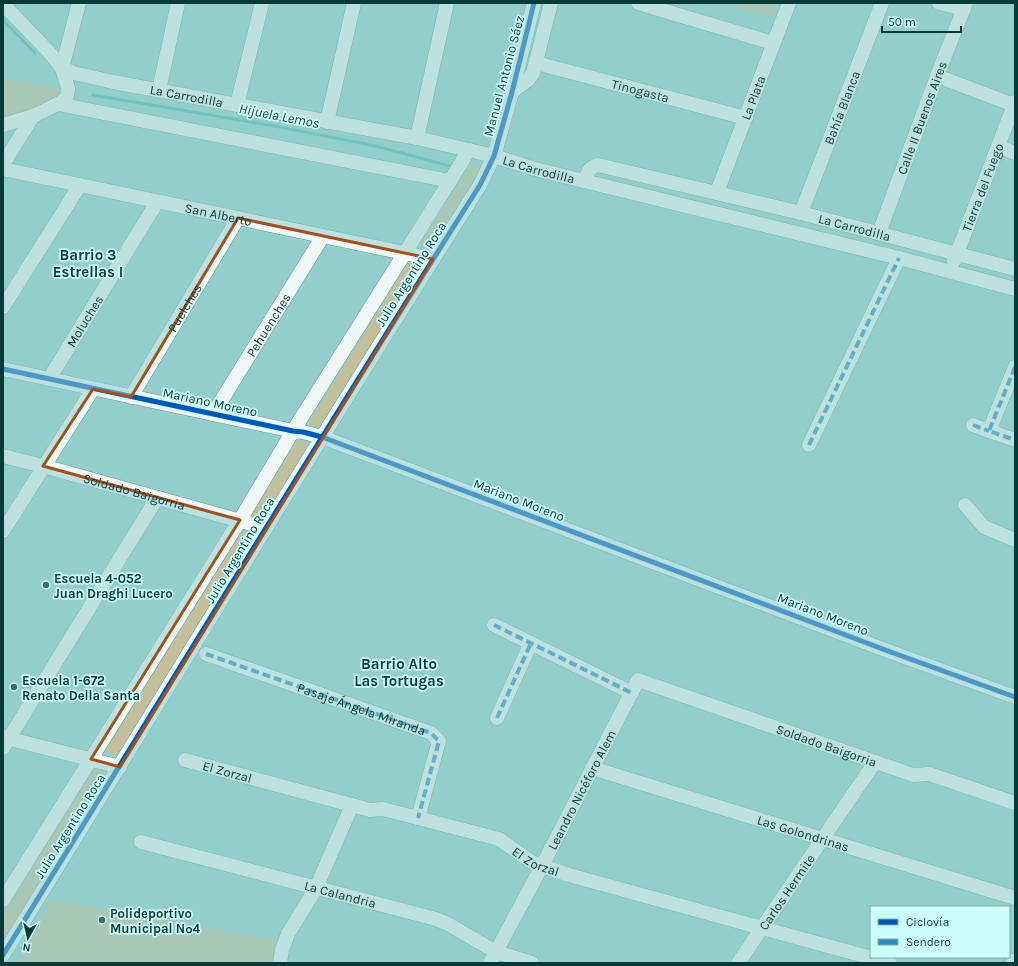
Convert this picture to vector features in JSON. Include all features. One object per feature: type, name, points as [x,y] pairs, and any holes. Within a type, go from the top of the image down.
[{"type":"street","points":[[62,68],[79,3]]},
{"type":"street","points":[[159,90],[178,3]]},
{"type":"street","points":[[238,105],[262,3]]},
{"type":"street","points":[[327,122],[354,3]]},
{"type":"street","points":[[417,138],[447,3]]},
{"type":"street","name":"Manuel Antonio Sáez","points":[[494,156],[512,92],[534,3]]},
{"type":"street","name":"Manuel Antonio Sáez","points":[[512,92],[533,73],[551,3]]},
{"type":"street","name":"La Plata","points":[[717,192],[789,3]]},
{"type":"street","name":"Bahía Blanca","points":[[801,213],[882,3]]},
{"type":"street","points":[[939,3],[965,6]]},
{"type":"street","points":[[3,4],[49,52],[62,68],[68,90],[67,96],[58,104],[32,116],[3,125]]},
{"type":"street","points":[[642,4],[773,43]]},
{"type":"street","name":"Calle II Buenos Aires","points":[[879,233],[937,76],[965,6]]},
{"type":"street","name":"Tinogasta","points":[[536,63],[746,118]]},
{"type":"street","name":"La Carrodilla","points":[[62,68],[74,73],[113,82],[417,138],[494,156],[535,169],[899,258],[1015,289]]},
{"type":"street","points":[[937,76],[1014,104]]},
{"type":"street","points":[[58,104],[450,181]]},
{"type":"street","name":"Tierra del Fuego","points":[[950,272],[1014,104]]},
{"type":"street","points":[[3,164],[32,116]]},
{"type":"street","points":[[998,146],[1015,153]]},
{"type":"street","name":"Julio Argentino Roca","points":[[3,900],[468,150]]},
{"type":"street","name":"Julio Argentino Roca","points":[[3,955],[322,437],[480,185],[494,156]]},
{"type":"street","name":"La Carrodilla","points":[[585,181],[588,170],[592,166],[598,165],[717,192],[1015,269]]},
{"type":"street","name":"San Alberto","points":[[3,169],[433,259]]},
{"type":"street","points":[[3,308],[80,185]]},
{"type":"street","name":"Moluches","points":[[49,379],[157,202]]},
{"type":"street","name":"Puelches","points":[[131,397],[238,218]]},
{"type":"street","name":"Pehuenches","points":[[213,414],[323,236]]},
{"type":"street","points":[[809,445],[899,258]]},
{"type":"street","points":[[989,431],[1015,367]]},
{"type":"street","name":"Mariano Moreno","points":[[3,369],[322,437],[888,651],[1015,697]]},
{"type":"street","points":[[3,531],[93,389]]},
{"type":"street","points":[[973,425],[1015,440]]},
{"type":"street","name":"Soldado Baigorria","points":[[3,456],[266,528]]},
{"type":"street","points":[[120,767],[91,759],[5,741],[157,498]]},
{"type":"street","points":[[965,505],[984,527],[1015,540]]},
{"type":"street","points":[[494,625],[632,693]]},
{"type":"street","points":[[497,718],[531,643]]},
{"type":"street","name":"Pasaje Ángela Miranda","points":[[206,654],[431,733],[439,741],[418,818]]},
{"type":"street","name":"Soldado Baigorria","points":[[638,680],[913,776],[930,774],[1015,803]]},
{"type":"street","name":"Leandro Nicéforo Alem","points":[[493,958],[638,680]]},
{"type":"street","name":"El Zorzal","points":[[185,760],[370,810],[383,809],[499,839],[534,864],[569,875],[870,958]]},
{"type":"street","name":"Carlos Hermite","points":[[738,963],[874,762]]},
{"type":"street","name":"Las Golondrinas","points":[[592,768],[1015,898]]},
{"type":"street","points":[[280,963],[282,950],[288,934],[316,888],[352,805]]},
{"type":"street","name":"La Calandria","points":[[141,842],[436,919],[448,924],[493,958],[532,963]]},
{"type":"street","name":"El Zorzal","points":[[872,958],[890,963]]},
{"type":"highlighted area","points":[[238,218],[433,259],[120,767],[91,759],[240,520],[43,466],[93,389],[131,397]]},
{"type":"shaded area","points":[[719,3],[777,3],[772,17]]},
{"type":"shaded area","points":[[3,78],[61,89],[55,100],[3,118]]},
{"type":"shaded area","points":[[470,165],[482,169],[432,248],[429,249],[422,247],[420,244]]},
{"type":"shaded area","points":[[410,263],[419,265],[420,268],[319,426],[316,427],[311,425],[309,423],[407,265]]},
{"type":"shaded area","points":[[299,441],[306,443],[307,446],[262,519],[253,517],[252,515],[296,443]]},
{"type":"shaded area","points":[[245,532],[251,534],[252,537],[118,754],[114,755],[107,752],[107,748],[241,533]]},
{"type":"shaded area","points":[[94,768],[106,771],[107,775],[3,942],[3,912]]},
{"type":"shaded area","name":"Polideportivo Municipal Nº4","points":[[51,900],[277,940],[273,963],[17,963]]},
{"type":"waterway","name":"Hijuela Lemos","points":[[3,20],[35,53]]},
{"type":"waterway","name":"Hijuela Lemos","points":[[93,95],[280,127],[371,145],[454,167]]},
{"type":"marked path","points":[[809,445],[899,258]]},
{"type":"marked path","points":[[1015,367],[989,431],[1015,440]]},
{"type":"marked path","points":[[973,425],[989,431]]},
{"type":"marked path","points":[[494,625],[632,693]]},
{"type":"marked path","points":[[497,718],[531,643]]},
{"type":"marked path","points":[[206,654],[431,733],[439,741],[418,818]]},
{"type":"cycle path","points":[[3,955],[300,473],[480,185],[494,156],[512,92],[534,3]]},
{"type":"cycle path","points":[[3,369],[322,437],[888,651],[1015,697]]},
{"type":"place","name":"Escuela 4-052 Juan Draghi Lucero","points":[[46,585]]},
{"type":"place","name":"Escuela 1-672 Renato Della Santa","points":[[14,687]]},
{"type":"place","name":"Polideportivo Municipal Nº4","points":[[102,920]]},
{"type":"district","name":"Barrio 3 Estrellas I","points":[[88,264]]},
{"type":"district","name":"Barrio Alto Las Tortugas","points":[[399,672]]}]
